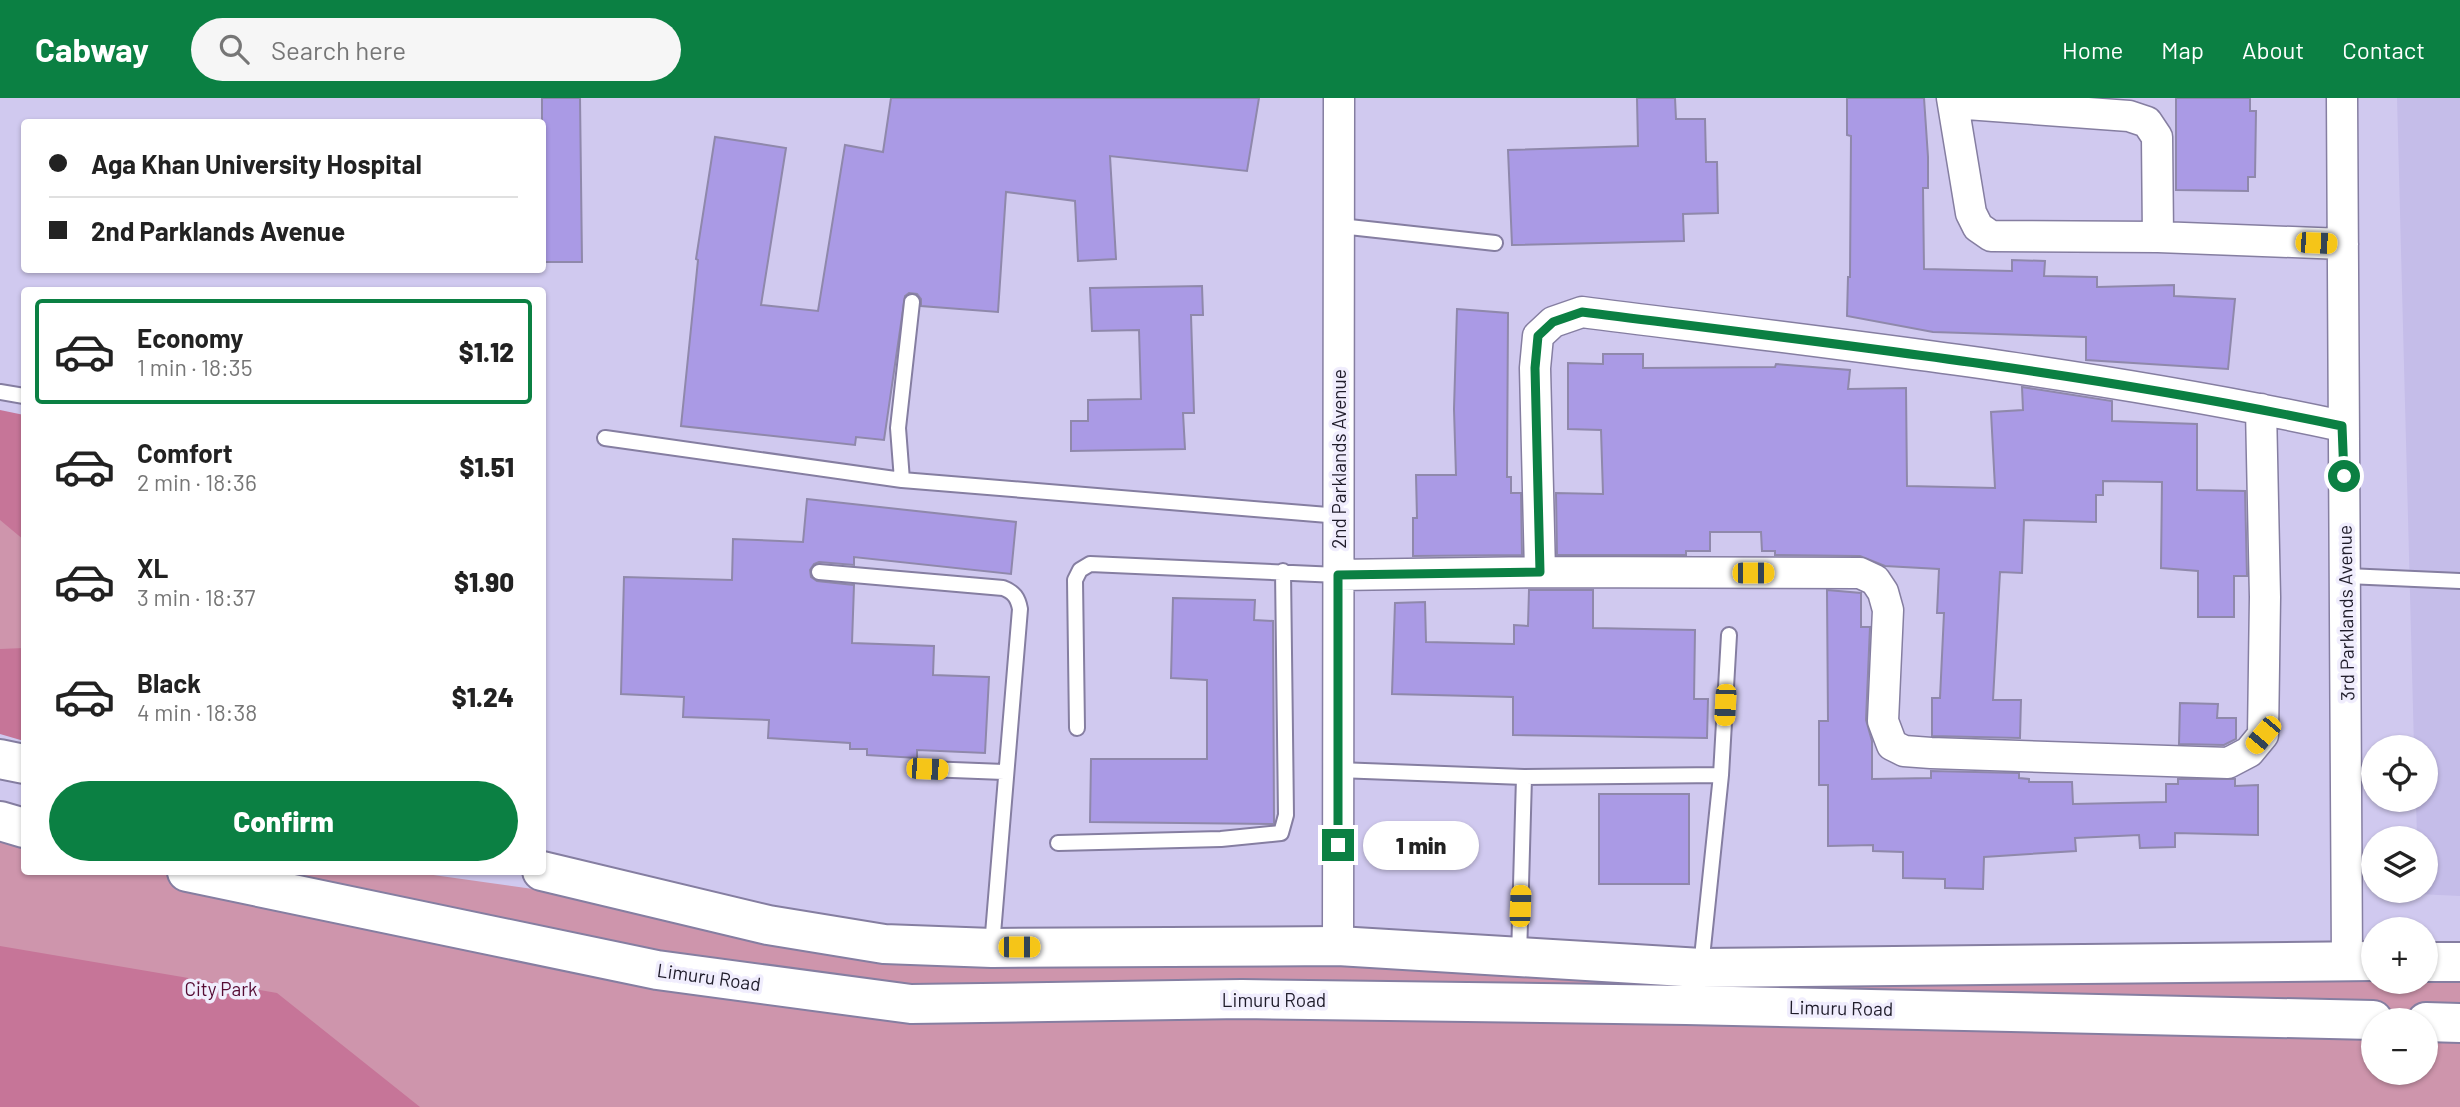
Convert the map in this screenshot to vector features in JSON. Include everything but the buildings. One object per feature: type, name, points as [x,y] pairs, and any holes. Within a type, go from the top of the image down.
[{"type":"main road","points":[[0,759],[21,763]]},
{"type":"main road","points":[[0,821],[21,827]]},
{"type":"main road","name":"Limuru Road","points":[[546,872],[768,925],[884,944],[992,947],[1338,946],[1701,968],[2360,961]]},
{"type":"main road","name":"Limuru Road","points":[[209,875],[657,970],[911,1004],[1242,999],[1700,1005],[2358,1020]]},
{"type":"main road","points":[[2358,1020],[2360,961]]},
{"type":"main road","points":[[2438,962],[2460,962]]},
{"type":"main road","points":[[2438,1022],[2460,1023]]},
{"type":"street","name":"2nd Parklands Avenue","points":[[1338,946],[1339,98]]},
{"type":"street","name":"3rd Parklands Avenue","points":[[2342,98],[2342,426],[2360,961]]},
{"type":"street","points":[[2158,237],[2157,137],[2147,122],[2129,116],[1953,100],[1972,214],[1978,227],[1991,236],[2158,237],[2343,244]]},
{"type":"street","points":[[1540,572],[1535,368],[1538,336],[1553,322],[1582,312],[1950,358],[2261,409],[2342,426]]},
{"type":"street","points":[[1338,575],[1540,572],[1860,573],[1875,580],[1883,592],[1888,610],[1882,721],[1892,745],[1904,751],[1931,753],[2228,763],[2249,752],[2263,735],[2265,597],[2261,409]]},
{"type":"lane","points":[[1340,226],[1495,243]]},
{"type":"lane","points":[[902,480],[898,428],[912,302]]},
{"type":"lane","points":[[0,392],[21,396]]},
{"type":"lane","points":[[605,438],[902,480],[1340,516]]},
{"type":"lane","points":[[1077,728],[1075,580],[1080,570],[1090,564],[1338,575]]},
{"type":"lane","points":[[1058,843],[1221,839],[1281,833],[1286,815],[1283,571]]},
{"type":"lane","points":[[819,572],[995,587],[1012,591],[1018,600],[1020,609],[1004,772],[992,947]]},
{"type":"lane","points":[[2347,576],[2460,581]]},
{"type":"lane","points":[[1701,968],[1721,775],[1729,635]]},
{"type":"lane","points":[[927,769],[1004,772]]},
{"type":"lane","points":[[1338,770],[1524,777],[1721,775]]},
{"type":"lane","points":[[1519,958],[1524,777]]},
{"type":"shaded area","points":[[2397,98],[2460,98],[2460,896],[2438,895],[2438,826],[2417,826],[2416,812],[2438,812],[2438,735],[2414,735]]},
{"type":"green space","points":[[0,410],[21,414],[21,538],[0,520]]},
{"type":"green space","points":[[0,430],[21,434],[21,720],[0,716]]},
{"type":"green space","points":[[21,648],[21,740],[0,734],[0,649]]},
{"type":"green space","name":"City Park","points":[[0,814],[21,817],[21,875],[433,875],[776,923],[2361,977],[2361,994],[2438,994],[2438,980],[2460,979],[2460,1107],[0,1107]]},
{"type":"green space","points":[[0,946],[277,993],[420,1107],[0,1107]]},
{"type":"route","points":[[1338,845],[1338,575],[1540,572],[1535,368],[1538,336],[1553,322],[1582,312],[1950,358],[2261,409],[2342,426],[2344,476]]}]
